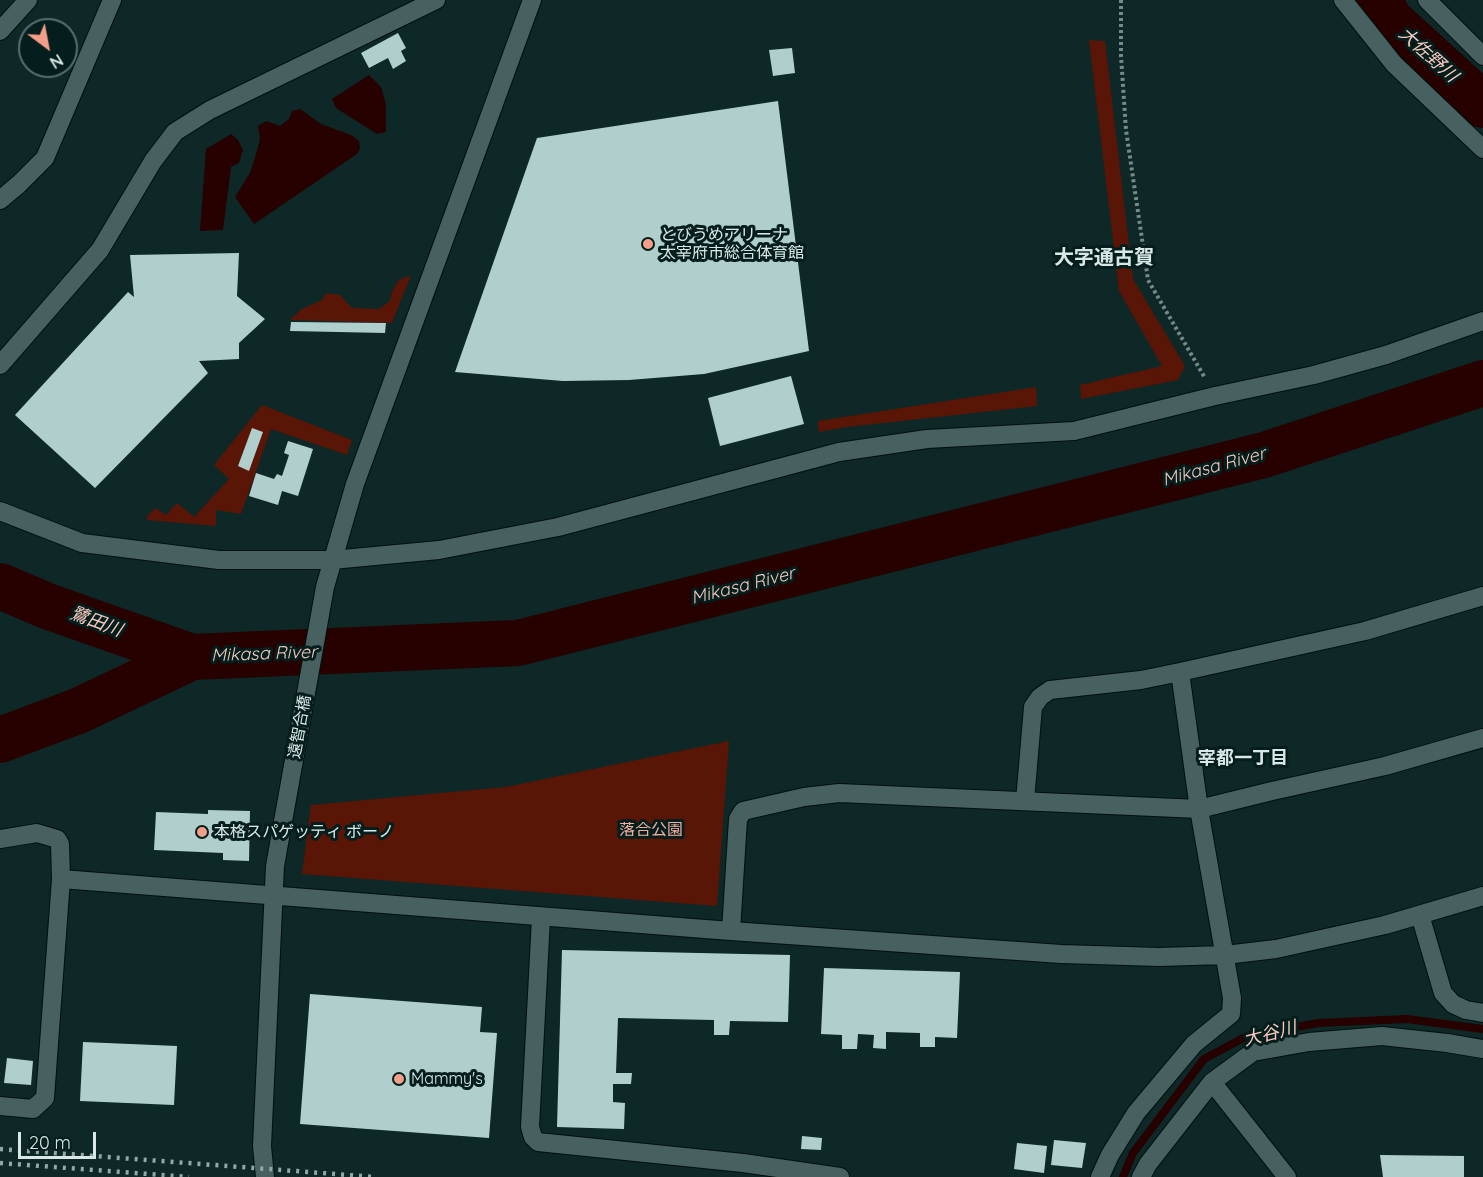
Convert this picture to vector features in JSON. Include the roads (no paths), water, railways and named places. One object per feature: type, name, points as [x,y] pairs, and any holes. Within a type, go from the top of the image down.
[{"type":"street","points":[[0,31],[28,0]]},
{"type":"street","points":[[0,200],[45,158],[112,0]]},
{"type":"street","points":[[0,365],[100,250],[153,161],[175,132],[210,110],[436,0]]},
{"type":"street","name":"遠智合橋","points":[[265,1177],[262,1146],[275,866],[325,587],[355,484],[532,0]]},
{"type":"street","points":[[1343,0],[1394,64],[1483,149]]},
{"type":"street","points":[[1427,0],[1483,56]]},
{"type":"street","points":[[0,511],[82,543],[219,560],[332,560],[439,550],[558,527],[839,452],[927,439],[1074,431],[1215,396],[1314,375],[1386,355],[1483,321]]},
{"type":"street","points":[[1025,801],[1033,707],[1040,696],[1050,690],[1141,680],[1180,672],[1365,631],[1483,596]]},
{"type":"street","points":[[1100,1177],[1110,1155],[1136,1113],[1194,1044],[1231,1014],[1232,998],[1226,955],[1199,809],[1180,672]]},
{"type":"street","points":[[731,931],[738,819],[743,811],[804,796],[839,793],[1199,809],[1385,766],[1483,738]]},
{"type":"street","points":[[0,839],[38,833],[57,839],[60,844],[61,879],[45,1098],[33,1109],[0,1106]]},
{"type":"street","points":[[61,879],[541,918],[1061,954],[1159,957],[1226,955],[1276,949],[1385,925],[1483,896]]},
{"type":"street","points":[[1420,915],[1443,993],[1453,1004],[1466,1010],[1483,1013]]},
{"type":"street","points":[[541,918],[530,1127],[533,1137],[538,1142],[743,1163],[840,1177]]},
{"type":"street","points":[[1141,1177],[1148,1164],[1212,1082],[1253,1052],[1309,1042],[1382,1036],[1483,1049]]},
{"type":"street","points":[[1212,1082],[1287,1177]]},
{"type":"waterway","name":"大佐野川","points":[[1379,0],[1390,20],[1483,105]]},
{"type":"waterway","name":"Mikasa River","points":[[0,740],[78,711],[192,657],[518,643],[1264,455],[1483,383]]},
{"type":"waterway","name":"鷺田川","points":[[0,586],[47,606],[192,657]]},
{"type":"waterway","name":"大谷川","points":[[1123,1177],[1133,1153],[1204,1059],[1247,1036],[1318,1023],[1407,1019],[1483,1029]]},
{"type":"railway","points":[[0,1149],[375,1177]]},
{"type":"railway","points":[[0,1163],[189,1177]]},
{"type":"place","name":"とびうめアリーナ 太宰府市総合体育館","points":[[648,244]]},
{"type":"place","name":"本格スパゲッティ ボーノ","points":[[202,832]]},
{"type":"place","name":"Mammy's","points":[[399,1079]]},
{"type":"district","name":"大字通古賀","points":[[1104,258]]},
{"type":"district","name":"宰都一丁目","points":[[1243,759]]},
{"type":"park label","name":"落合公園","points":[[651,830]]}]
